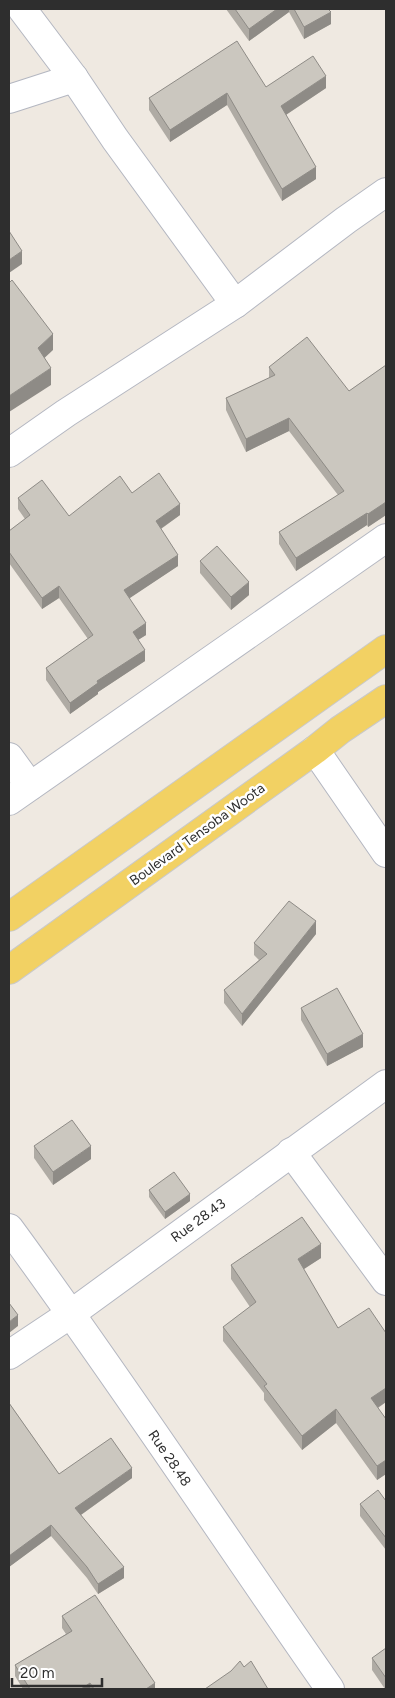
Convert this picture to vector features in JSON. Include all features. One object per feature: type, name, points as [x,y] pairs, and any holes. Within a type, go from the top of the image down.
[{"type":"main road","points":[[9,917],[386,648]]},
{"type":"main road","name":"Boulevard Tensoba Woota","points":[[9,970],[316,750],[340,730],[386,699]]},
{"type":"street","points":[[22,9],[74,78],[115,139],[235,304]]},
{"type":"street","points":[[9,99],[74,78]]},
{"type":"street","points":[[9,453],[66,413],[235,304],[386,192]]},
{"type":"street","points":[[9,757],[19,794],[386,538]]},
{"type":"street","points":[[316,750],[386,853]]},
{"type":"street","name":"Rue 28.43","points":[[9,1354],[72,1314],[386,1084]]},
{"type":"street","points":[[291,1152],[386,1281]]},
{"type":"street","name":"Rue 28.48","points":[[9,1228],[72,1314],[330,1689]]},
{"type":"building","points":[[235,9],[277,9],[249,29]]},
{"type":"building","points":[[294,9],[328,9],[331,12],[304,27]]},
{"type":"building","points":[[237,41],[266,87],[313,56],[326,76],[281,106],[316,167],[282,189],[227,93],[170,130],[149,98]]},
{"type":"building","points":[[9,231],[22,251],[9,260]]},
{"type":"building","points":[[12,280],[53,334],[38,348],[51,368],[9,396],[9,283]]},
{"type":"building","points":[[307,337],[349,391],[386,365],[386,502],[296,558],[279,532],[344,491],[289,418],[246,439],[226,398],[275,375],[269,367]]},
{"type":"building","points":[[159,473],[180,504],[156,521],[178,555],[124,590],[146,623],[133,632],[145,650],[97,681],[98,683],[70,703],[46,668],[93,635],[59,586],[42,598],[9,552],[9,531],[30,515],[18,498],[42,480],[69,516],[120,476],[132,493]]},
{"type":"building","points":[[217,546],[249,582],[231,597],[200,561]]},
{"type":"building","points":[[289,901],[316,921],[242,1014],[224,990],[267,954],[254,943]]},
{"type":"building","points":[[337,988],[363,1034],[327,1054],[301,1008]]},
{"type":"building","points":[[72,1120],[91,1146],[53,1172],[34,1146]]},
{"type":"building","points":[[174,1172],[190,1194],[165,1212],[149,1190]]},
{"type":"building","points":[[302,1217],[321,1244],[298,1259],[338,1328],[369,1308],[386,1333],[386,1388],[371,1398],[386,1419],[386,1460],[377,1466],[336,1409],[302,1436],[264,1386],[267,1384],[223,1327],[256,1302],[231,1265]]},
{"type":"building","points":[[9,1303],[18,1315],[9,1322]]},
{"type":"building","points":[[9,1403],[59,1474],[111,1438],[132,1468],[75,1508],[124,1567],[98,1584],[87,1567],[51,1525],[9,1556]]},
{"type":"building","points":[[378,1490],[386,1501],[386,1538],[360,1504]]},
{"type":"building","points":[[95,1595],[155,1683],[146,1689],[94,1689],[90,1683],[81,1689],[30,1689],[15,1665],[72,1631],[62,1616]]},
{"type":"building","points":[[386,1648],[386,1678],[372,1658]]},
{"type":"building","points":[[240,1661],[244,1667],[251,1661],[268,1689],[205,1689],[231,1671]]}]
